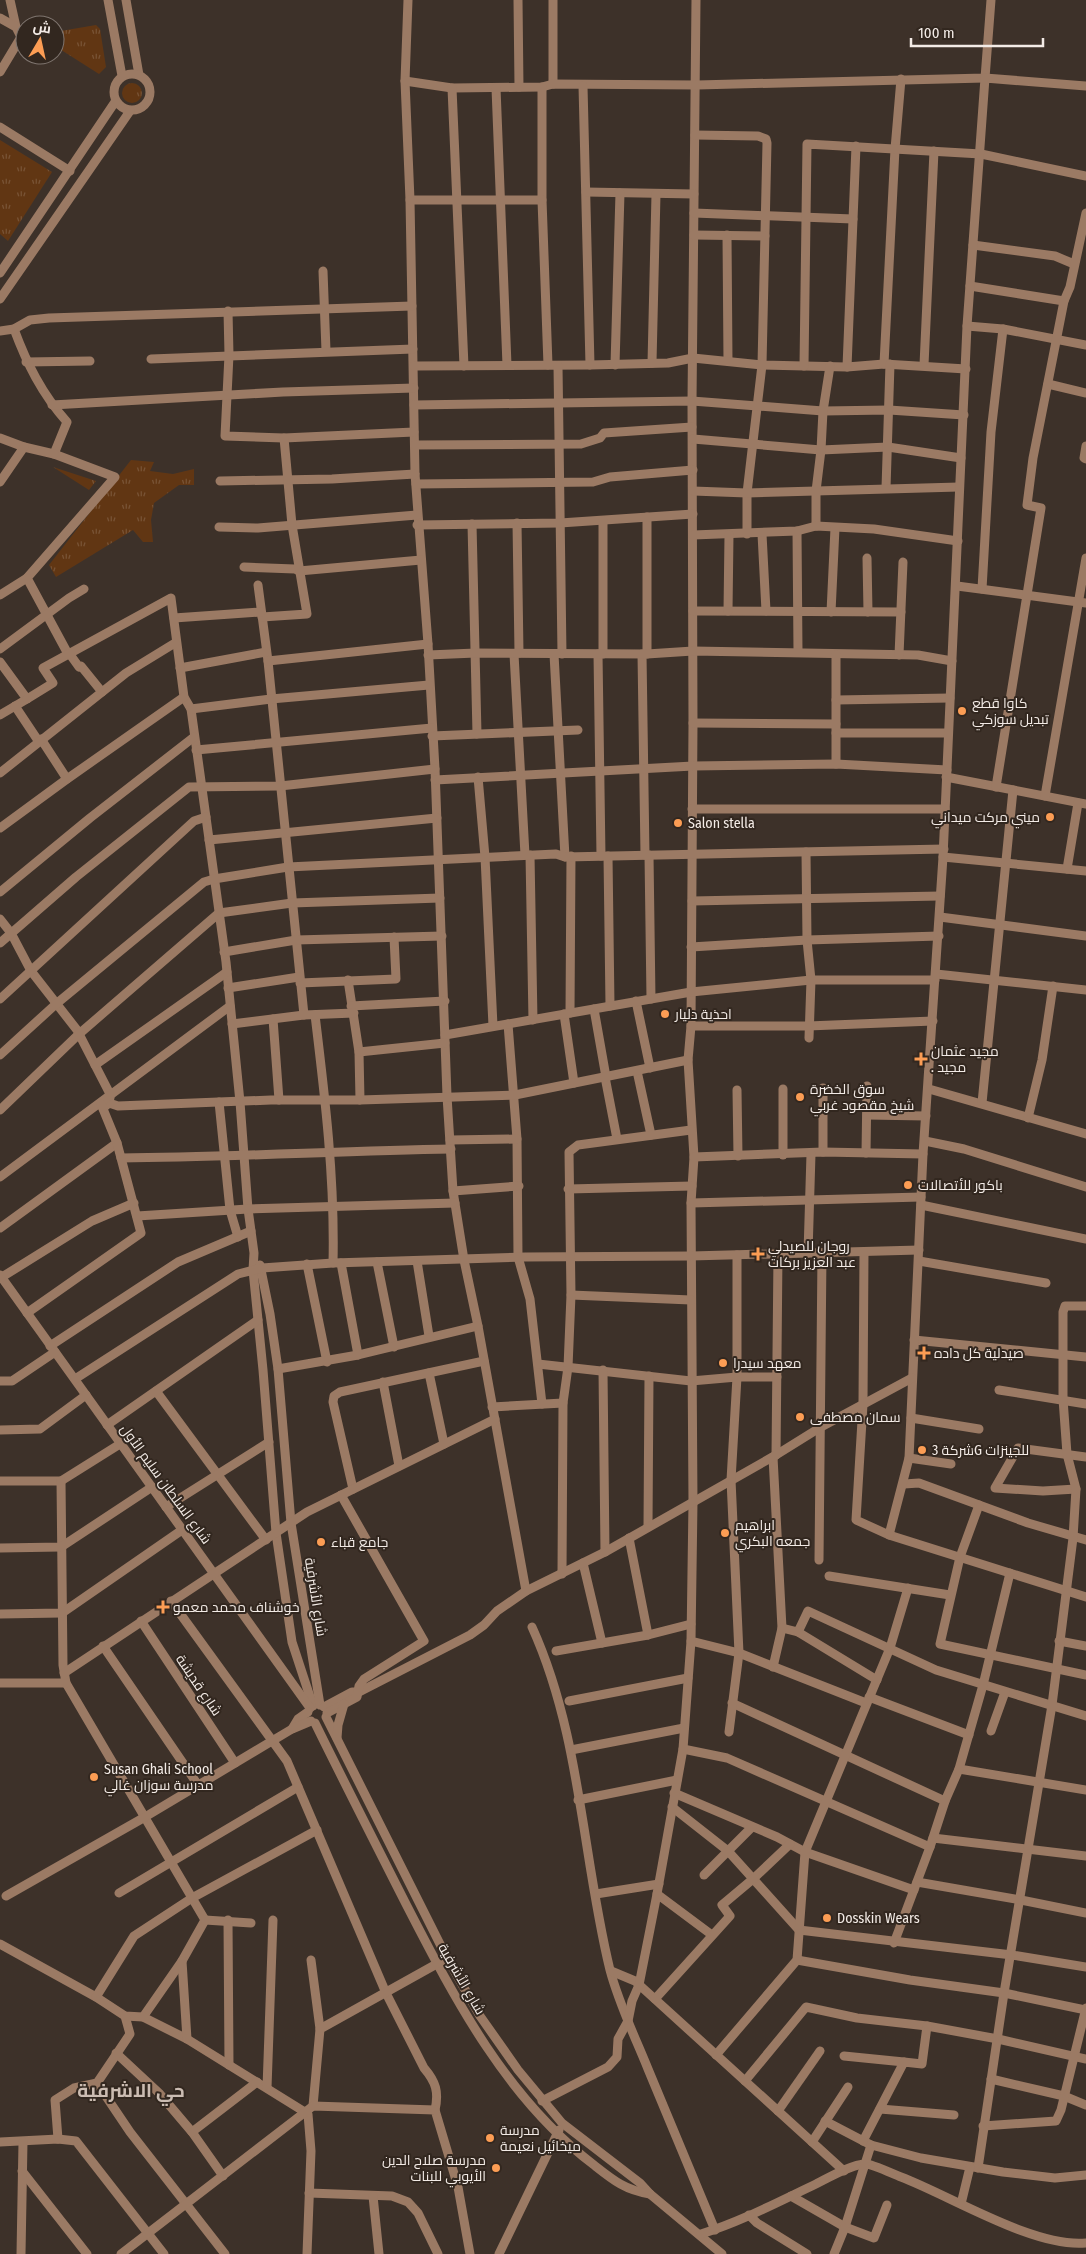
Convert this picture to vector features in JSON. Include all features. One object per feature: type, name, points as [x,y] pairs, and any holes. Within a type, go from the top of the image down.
[{"type":"street","points":[[10,0],[15,22]]},
{"type":"street","points":[[108,0],[122,76],[114,88],[116,102],[124,109],[130,111],[141,108],[149,100],[150,88],[144,78],[139,75],[122,76]]},
{"type":"street","points":[[126,0],[139,75]]},
{"type":"street","points":[[408,0],[405,81],[410,200],[415,474],[435,769],[447,1096],[454,1203],[526,1592]]},
{"type":"street","points":[[518,0],[519,87]]},
{"type":"street","points":[[553,0],[553,84]]},
{"type":"street","points":[[542,2101],[613,2065],[618,2053],[618,2039],[628,2021],[632,2001],[639,1985],[659,1884],[683,1749],[692,1641],[691,1203],[694,1157],[688,1060],[691,1026],[692,901],[692,401],[697,85],[696,0]]},
{"type":"street","points":[[889,1535],[910,1458],[912,1378],[920,1262],[923,1154],[939,936],[957,586],[959,487],[967,326],[991,0]]},
{"type":"street","points":[[0,18],[15,26]]},
{"type":"street","points":[[0,72],[15,47]]},
{"type":"street","points":[[405,81],[452,88],[496,88],[542,87],[553,84],[582,86],[697,85],[985,78],[1086,86]]},
{"type":"street","points":[[886,488],[889,410],[887,364],[895,149],[900,79]]},
{"type":"street","points":[[582,86],[590,365]]},
{"type":"street","points":[[542,87],[542,200],[548,365]]},
{"type":"street","points":[[452,88],[464,366]]},
{"type":"street","points":[[496,88],[507,365]]},
{"type":"street","points":[[0,273],[116,102]]},
{"type":"street","points":[[0,299],[130,111]]},
{"type":"street","points":[[0,127],[70,171]]},
{"type":"street","points":[[695,134],[758,136],[766,139],[762,365],[747,494],[747,534]]},
{"type":"street","points":[[804,366],[807,144],[981,154],[1086,176]]},
{"type":"street","points":[[847,367],[856,146]]},
{"type":"street","points":[[924,365],[934,151]]},
{"type":"street","points":[[586,192],[694,194]]},
{"type":"street","points":[[616,365],[620,193]]},
{"type":"street","points":[[652,363],[656,194]]},
{"type":"street","points":[[410,200],[542,200]]},
{"type":"street","points":[[996,787],[1041,508],[1027,506],[1033,458],[1064,301],[1086,212]]},
{"type":"street","points":[[694,214],[853,219]]},
{"type":"street","points":[[694,235],[765,236]]},
{"type":"street","points":[[727,235],[728,361]]},
{"type":"street","points":[[973,245],[1055,256],[1074,264]]},
{"type":"street","points":[[323,271],[326,309],[326,351]]},
{"type":"street","points":[[970,286],[1064,301]]},
{"type":"street","points":[[0,331],[14,329],[30,320],[48,318],[412,306]]},
{"type":"street","points":[[228,311],[229,355],[225,436],[284,438],[414,432]]},
{"type":"street","points":[[967,326],[1003,329],[1058,338],[1086,345]]},
{"type":"street","points":[[14,329],[26,362],[52,405],[67,422],[54,454]]},
{"type":"street","points":[[982,589],[991,432],[1003,329]]},
{"type":"street","points":[[151,359],[413,349]]},
{"type":"street","points":[[414,366],[616,365],[693,358],[762,365],[847,367],[887,364],[966,369]]},
{"type":"street","points":[[26,362],[90,361]]},
{"type":"street","points":[[558,366],[560,523],[558,731],[568,856],[567,1013],[574,1083]]},
{"type":"street","points":[[816,526],[816,492],[823,411],[830,366]]},
{"type":"street","points":[[1048,384],[1086,393]]},
{"type":"street","points":[[52,405],[228,395],[414,388]]},
{"type":"street","points":[[414,405],[692,401],[823,411],[889,410],[964,415]]},
{"type":"street","points":[[415,445],[581,444],[600,438],[604,433],[692,428]]},
{"type":"street","points":[[0,438],[24,447],[54,454],[115,477],[27,578],[0,595]]},
{"type":"street","points":[[174,618],[307,614],[292,525],[284,438]]},
{"type":"street","points":[[693,440],[821,450],[888,447],[961,458]]},
{"type":"street","points":[[1086,446],[1084,458],[1086,459]]},
{"type":"street","points":[[0,482],[24,447]]},
{"type":"street","points":[[416,484],[593,482],[610,477],[693,470]]},
{"type":"street","points":[[220,481],[415,474]]},
{"type":"street","points":[[693,491],[747,494],[959,487]]},
{"type":"street","points":[[219,527],[258,528],[417,520],[472,524],[560,523],[693,514]]},
{"type":"street","points":[[646,517],[643,769],[651,999]]},
{"type":"street","points":[[603,521],[598,771],[604,856],[610,1006]]},
{"type":"street","points":[[517,523],[516,654],[519,732],[528,855],[533,1020]]},
{"type":"street","points":[[472,524],[477,734]]},
{"type":"street","points":[[693,535],[762,534],[798,531],[816,526],[874,529],[958,541]]},
{"type":"street","points":[[831,612],[835,528]]},
{"type":"street","points":[[798,531],[798,652]]},
{"type":"street","points":[[762,534],[766,611]]},
{"type":"street","points":[[728,611],[729,535]]},
{"type":"street","points":[[867,558],[868,612]]},
{"type":"street","points":[[1044,796],[1082,602],[1086,558]]},
{"type":"street","points":[[244,567],[295,569],[299,571],[421,560]]},
{"type":"street","points":[[899,655],[903,562]]},
{"type":"street","points":[[27,578],[68,654],[79,667],[81,666],[102,692]]},
{"type":"street","points":[[258,585],[304,1015]]},
{"type":"street","points":[[957,586],[1082,602]]},
{"type":"street","points":[[0,649],[84,589]]},
{"type":"street","points":[[0,716],[53,683],[43,668],[170,598],[184,697],[191,709],[227,972],[248,1209],[257,1269]]},
{"type":"street","points":[[693,611],[901,612]]},
{"type":"street","points":[[0,772],[126,673],[175,643]]},
{"type":"street","points":[[180,668],[267,657],[428,644]]},
{"type":"street","points":[[428,656],[476,653],[644,654],[693,651],[798,652],[836,655],[918,655],[952,661]]},
{"type":"street","points":[[836,655],[836,764]]},
{"type":"street","points":[[0,662],[26,699]]},
{"type":"street","points":[[191,709],[271,699],[429,685]]},
{"type":"street","points":[[0,828],[184,697]]},
{"type":"street","points":[[836,700],[950,698]]},
{"type":"street","points":[[15,706],[67,779]]},
{"type":"street","points":[[693,723],[948,733]]},
{"type":"street","points":[[196,750],[432,732],[477,734],[578,730]]},
{"type":"street","points":[[0,892],[90,818],[194,737]]},
{"type":"street","points":[[435,780],[693,766],[836,764],[946,774],[996,787],[1082,804],[1067,869]]},
{"type":"street","points":[[0,943],[76,877],[189,787],[280,786],[435,769]]},
{"type":"street","points":[[478,777],[485,857],[493,1026]]},
{"type":"street","points":[[982,1102],[1012,790]]},
{"type":"street","points":[[692,809],[945,809]]},
{"type":"street","points":[[0,999],[194,820],[206,817]]},
{"type":"street","points":[[209,840],[285,831],[437,818]]},
{"type":"street","points":[[0,1054],[56,1004],[204,882],[214,879],[288,867],[438,858],[556,854],[604,856],[806,852],[943,853],[1004,863],[1086,871]]},
{"type":"street","points":[[806,852],[807,940],[811,980],[809,1038]]},
{"type":"street","points":[[692,901],[940,896]]},
{"type":"street","points":[[0,1110],[80,1034],[219,913],[292,903],[440,898]]},
{"type":"street","points":[[940,917],[1086,936]]},
{"type":"street","points":[[0,919],[11,933],[31,971],[80,1034],[95,1066],[141,1233],[27,1313]]},
{"type":"street","points":[[224,952],[296,940],[442,936]]},
{"type":"street","points":[[691,947],[807,940],[939,936]]},
{"type":"street","points":[[228,988],[300,980],[396,979],[394,937]]},
{"type":"street","points":[[95,1066],[227,972]]},
{"type":"street","points":[[359,1052],[445,1039],[493,1026],[691,992],[811,980],[936,977],[993,980],[1086,990]]},
{"type":"street","points":[[348,980],[359,1052],[360,1100]]},
{"type":"street","points":[[1028,1118],[1042,1060],[1053,986]]},
{"type":"street","points":[[232,1024],[353,1009],[445,1001]]},
{"type":"street","points":[[636,1001],[650,1068]]},
{"type":"street","points":[[0,1177],[105,1102],[230,1006]]},
{"type":"street","points":[[594,1009],[617,1139]]},
{"type":"street","points":[[315,1015],[326,1099],[337,1263],[358,1355]]},
{"type":"street","points":[[274,1019],[279,1100]]},
{"type":"street","points":[[691,1026],[808,1026],[933,1021]]},
{"type":"street","points":[[508,1024],[517,1139],[519,1186],[518,1257],[530,1298],[542,1404]]},
{"type":"street","points":[[105,1102],[118,1106],[279,1100],[360,1100],[515,1095],[688,1060]]},
{"type":"street","points":[[637,1071],[651,1135]]},
{"type":"street","points":[[866,1153],[868,1086]]},
{"type":"street","points":[[823,1088],[823,1152]]},
{"type":"street","points":[[782,1155],[783,1089]]},
{"type":"street","points":[[929,1089],[982,1102],[1028,1118],[1086,1134]]},
{"type":"street","points":[[737,1090],[738,1156]]},
{"type":"street","points":[[219,1102],[230,1210],[238,1236]]},
{"type":"street","points":[[867,1115],[926,1116]]},
{"type":"street","points":[[562,1574],[563,1403],[568,1367],[571,1295],[568,1189],[569,1152],[578,1145],[691,1130]]},
{"type":"street","points":[[121,1158],[226,1157],[450,1145],[517,1139]]},
{"type":"street","points":[[925,1141],[964,1149],[1086,1187]]},
{"type":"street","points":[[0,1228],[117,1143]]},
{"type":"street","points":[[694,1157],[811,1154],[823,1152],[923,1154]]},
{"type":"street","points":[[808,1253],[811,1154]]},
{"type":"street","points":[[454,1191],[519,1186]]},
{"type":"street","points":[[568,1189],[692,1186]]},
{"type":"street","points":[[691,1203],[810,1199],[921,1201],[1086,1238]]},
{"type":"street","points":[[1,1276],[92,1222],[134,1203]]},
{"type":"street","points":[[137,1216],[248,1209],[454,1203]]},
{"type":"street","points":[[0,1381],[12,1381],[53,1349],[178,1262],[251,1231]]},
{"type":"street","points":[[75,1379],[238,1274],[257,1269],[307,1264],[518,1257],[691,1256],[919,1250]]},
{"type":"street","points":[[864,1252],[863,1404],[856,1520],[889,1535],[1086,1597]]},
{"type":"street","points":[[819,1560],[822,1253]]},
{"type":"street","points":[[774,1667],[782,1628],[774,1456],[778,1254]]},
{"type":"street","points":[[729,1732],[739,1653],[731,1480],[737,1377],[736,1255]]},
{"type":"street","points":[[418,1261],[429,1336]]},
{"type":"street","points":[[377,1262],[394,1347]]},
{"type":"street","points":[[920,1262],[1046,1283]]},
{"type":"street","points":[[307,1264],[327,1362]]},
{"type":"street","name":"شارع الأشرفية","points":[[257,1269],[258,1320],[276,1533],[292,1642],[318,1710],[337,1738],[447,1958],[480,2016],[542,2101],[562,2123],[640,2183],[650,2194],[701,2234],[722,2254]]},
{"type":"street","name":"شارع الأشرفية","points":[[257,1269],[278,1369],[291,1523],[318,1710],[313,1722],[455,1998],[499,2064],[531,2108],[557,2135],[628,2190],[650,2194]]},
{"type":"street","name":"شارع السلطان سليم الأول","points":[[1,1276],[213,1573],[318,1710]]},
{"type":"street","points":[[571,1295],[691,1300]]},
{"type":"street","points":[[961,2204],[974,2167],[984,2126],[1004,1993],[1012,1955],[1052,1706],[1074,1538],[1076,1489],[1068,1454],[1064,1400],[1063,1312],[1065,1306],[1086,1306]]},
{"type":"street","points":[[107,1425],[258,1320]]},
{"type":"street","points":[[278,1369],[327,1362],[394,1347],[429,1336],[478,1326]]},
{"type":"street","points":[[914,1340],[1086,1358]]},
{"type":"street","points":[[353,1489],[333,1402],[334,1396],[340,1392],[484,1361]]},
{"type":"street","points":[[538,1364],[691,1381],[737,1377],[777,1377]]},
{"type":"street","points":[[603,1370],[605,1552]]},
{"type":"street","points":[[429,1373],[444,1444]]},
{"type":"street","points":[[648,1527],[649,1376]]},
{"type":"street","points":[[292,1729],[298,1719],[352,1692],[359,1692],[477,1631],[497,1610],[526,1592],[605,1552],[774,1456],[821,1427],[912,1378]]},
{"type":"street","points":[[383,1382],[399,1466]]},
{"type":"street","points":[[999,1390],[1086,1404]]},
{"type":"street","points":[[156,1391],[266,1540]]},
{"type":"street","points":[[0,1430],[40,1429],[86,1395]]},
{"type":"street","points":[[492,1407],[563,1403]]},
{"type":"street","points":[[911,1418],[979,1429]]},
{"type":"street","points":[[64,1672],[291,1523],[341,1495],[495,1419]]},
{"type":"street","points":[[166,1507],[269,1442]]},
{"type":"street","points":[[0,1481],[61,1481],[120,1444]]},
{"type":"street","points":[[1076,1489],[1043,1491],[995,1488],[1018,1448],[1086,1457]]},
{"type":"street","points":[[910,1458],[951,1464]]},
{"type":"street","points":[[61,1481],[62,1613],[66,1683],[205,1920]]},
{"type":"street","points":[[904,1484],[919,1483],[1074,1538],[1086,1540]]},
{"type":"street","points":[[0,1548],[62,1547],[152,1487]]},
{"type":"street","points":[[318,1710],[344,1704],[357,1697],[359,1686],[364,1678],[424,1641],[341,1495]]},
{"type":"street","points":[[979,1505],[960,1557],[940,1644],[1086,1675]]},
{"type":"street","points":[[0,1614],[62,1613],[182,1530]]},
{"type":"street","points":[[629,1538],[648,1635]]},
{"type":"street","points":[[583,1563],[602,1643]]},
{"type":"street","points":[[894,1943],[945,1801],[959,1769],[983,1685],[1010,1573]]},
{"type":"street","points":[[829,1576],[950,1595]]},
{"type":"street","points":[[716,2054],[797,1960],[806,1852],[890,1648],[908,1588]]},
{"type":"street","points":[[171,1601],[287,1761],[386,1993],[424,2068],[433,2078],[438,2097],[435,2110],[448,2147],[458,2187],[470,2254]]},
{"type":"street","points":[[798,1632],[808,1611],[936,1670],[1086,1716]]},
{"type":"street","name":"شارع قديشة","points":[[141,1621],[235,1763]]},
{"type":"street","points":[[556,1651],[648,1635],[691,1624]]},
{"type":"street","points":[[532,1627],[546,1658],[571,1750],[578,1800],[610,1971],[628,2021],[715,2230]]},
{"type":"street","points":[[782,1628],[798,1632],[877,1680]]},
{"type":"street","points":[[692,1641],[739,1653],[969,1735]]},
{"type":"street","points":[[1059,1641],[1086,1646]]},
{"type":"street","points":[[103,1646],[198,1785]]},
{"type":"street","points":[[569,1701],[688,1678]]},
{"type":"street","points":[[0,1683],[66,1683]]},
{"type":"street","points":[[991,1731],[1005,1692]]},
{"type":"street","points":[[732,1703],[945,1801]]},
{"type":"street","points":[[337,1738],[338,1725],[344,1704]]},
{"type":"street","points":[[6,1896],[145,1817],[292,1729],[313,1722],[322,1722],[318,1710]]},
{"type":"street","points":[[571,1750],[684,1728]]},
{"type":"street","points":[[683,1749],[727,1758],[826,1802],[931,1842],[1029,1849],[1086,1856]]},
{"type":"street","points":[[959,1769],[1086,1790]]},
{"type":"street","points":[[578,1800],[677,1780]]},
{"type":"street","points":[[119,1892],[298,1787]]},
{"type":"street","points":[[674,1793],[806,1852],[915,1886],[1021,1900],[1086,1913]]},
{"type":"street","points":[[672,1807],[728,1851],[799,1930],[894,1943],[1012,1955],[1086,1967]]},
{"type":"street","points":[[704,1875],[752,1827]]},
{"type":"street","points":[[96,1997],[134,1936],[192,1898],[317,1830]]},
{"type":"street","points":[[655,1999],[730,1916],[722,1905],[790,1844]]},
{"type":"street","points":[[596,1894],[659,1884]]},
{"type":"street","points":[[657,1894],[712,1935]]},
{"type":"street","points":[[205,1920],[251,1923]]},
{"type":"street","points":[[143,2017],[182,1961],[205,1920]]},
{"type":"street","points":[[228,1920],[229,2065]]},
{"type":"street","points":[[267,2088],[273,1920]]},
{"type":"street","points":[[0,1944],[96,1997],[124,2016],[143,2017],[187,2039],[267,2088],[308,2109],[435,2110]]},
{"type":"street","points":[[320,2029],[447,1958]]},
{"type":"street","points":[[307,2254],[311,2151],[308,2109],[320,2029],[311,1960]]},
{"type":"street","points":[[797,1960],[910,1980],[1004,1993],[1086,2009],[1056,2121],[984,2126]]},
{"type":"street","points":[[182,1961],[187,2039]]},
{"type":"street","points":[[610,1971],[631,1979],[639,1985],[844,2171]]},
{"type":"street","points":[[745,2081],[806,2007],[857,2018],[927,2026],[998,2039],[1086,2059]]},
{"type":"street","points":[[58,2140],[55,2100],[74,2088],[97,2083],[130,2034],[124,2016]]},
{"type":"street","points":[[844,2056],[922,2064],[927,2026]]},
{"type":"street","points":[[778,2111],[820,2051]]},
{"type":"street","points":[[116,2053],[159,2093],[192,2132],[224,2176]]},
{"type":"street","points":[[834,2254],[866,2164],[867,2143],[880,2109],[904,2062]]},
{"type":"street","points":[[991,2078],[1064,2096],[1086,2105]]},
{"type":"street","points":[[192,2132],[257,2082]]},
{"type":"street","points":[[97,2083],[130,2132],[225,2254]]},
{"type":"street","points":[[812,2142],[848,2087]]},
{"type":"street","points":[[121,2254],[308,2109]]},
{"type":"street","points":[[880,2109],[954,2114]]},
{"type":"street","points":[[825,2121],[867,2143],[921,2158],[1055,2178],[1086,2174]]},
{"type":"street","points":[[499,2254],[562,2123]]},
{"type":"street","points":[[0,2142],[76,2141],[164,2254]]},
{"type":"street","points":[[21,2254],[23,2142]]},
{"type":"street","points":[[701,2234],[715,2230],[844,2171],[866,2164],[924,2186],[961,2204],[1042,2237],[1076,2244],[1086,2243]]},
{"type":"street","points":[[22,2171],[87,2254]]},
{"type":"street","points":[[309,2193],[392,2196],[408,2202],[418,2214],[438,2254]]},
{"type":"street","points":[[373,2196],[379,2254]]},
{"type":"street","points":[[791,2196],[845,2227],[874,2238],[887,2205]]},
{"type":"street","points":[[748,2215],[757,2223],[807,2254]]},
{"type":"street","name":"شارع الأشرفية","points":[[701,2234],[710,2238],[730,2254]]},
{"type":"green space","points":[[96,25],[100,29],[106,67],[99,74],[65,52],[65,30]]},
{"type":"green space","points":[[132,83],[139,86],[142,93],[139,100],[132,103],[125,100],[122,93],[125,86]]},
{"type":"green space","points":[[0,140],[52,172],[8,241],[0,234]]},
{"type":"green space","points":[[131,460],[154,462],[150,471],[173,474],[194,469],[194,485],[179,485],[154,503],[151,520],[153,542],[143,542],[133,530],[56,577],[49,565]]},
{"type":"green space","points":[[53,467],[96,481],[89,490]]},
{"type":"place","name":"كاوا قطع تبديل سوزكي","points":[[962,711]]},
{"type":"place","name":"ميني مركت ميداني","points":[[1050,817]]},
{"type":"place","name":"Salon stella","points":[[678,823]]},
{"type":"place","name":"احذية دليار","points":[[665,1014]]},
{"type":"place","name":"مجيد عثمان . مجيد","points":[[921,1059]]},
{"type":"place","name":"سوق الخضرة شيخ مقصود غربي","points":[[800,1097]]},
{"type":"place","name":"باكور للأتصالات","points":[[908,1185]]},
{"type":"place","name":"روجان للصيدلي عبد العزيز بركات","points":[[758,1254]]},
{"type":"place","name":"صيدلية كل داده","points":[[924,1353]]},
{"type":"place","name":"معهد سيدرا","points":[[723,1363]]},
{"type":"place","name":"سمان مصطفى","points":[[800,1417]]},
{"type":"place","name":"شركة 3G للجينزات","points":[[922,1450]]},
{"type":"place","name":"ابراهيم جمعه البكري","points":[[725,1533]]},
{"type":"place","name":"جامع قباء","points":[[321,1542]]},
{"type":"place","name":"خوشناف محمد معمو","points":[[163,1607]]},
{"type":"place","name":"Susan Ghali School مدرسة سوزان غالي","points":[[94,1777]]},
{"type":"place","name":"Dosskin Wears","points":[[827,1918]]},
{"type":"place","name":"مدرسة ميخائيل نعيمة","points":[[490,2138]]},
{"type":"place","name":"مدرسة صلاح الدين الأيوبي للبنات","points":[[496,2168]]},
{"type":"district","name":"حي الاشرفية","points":[[131,2090]]}]
